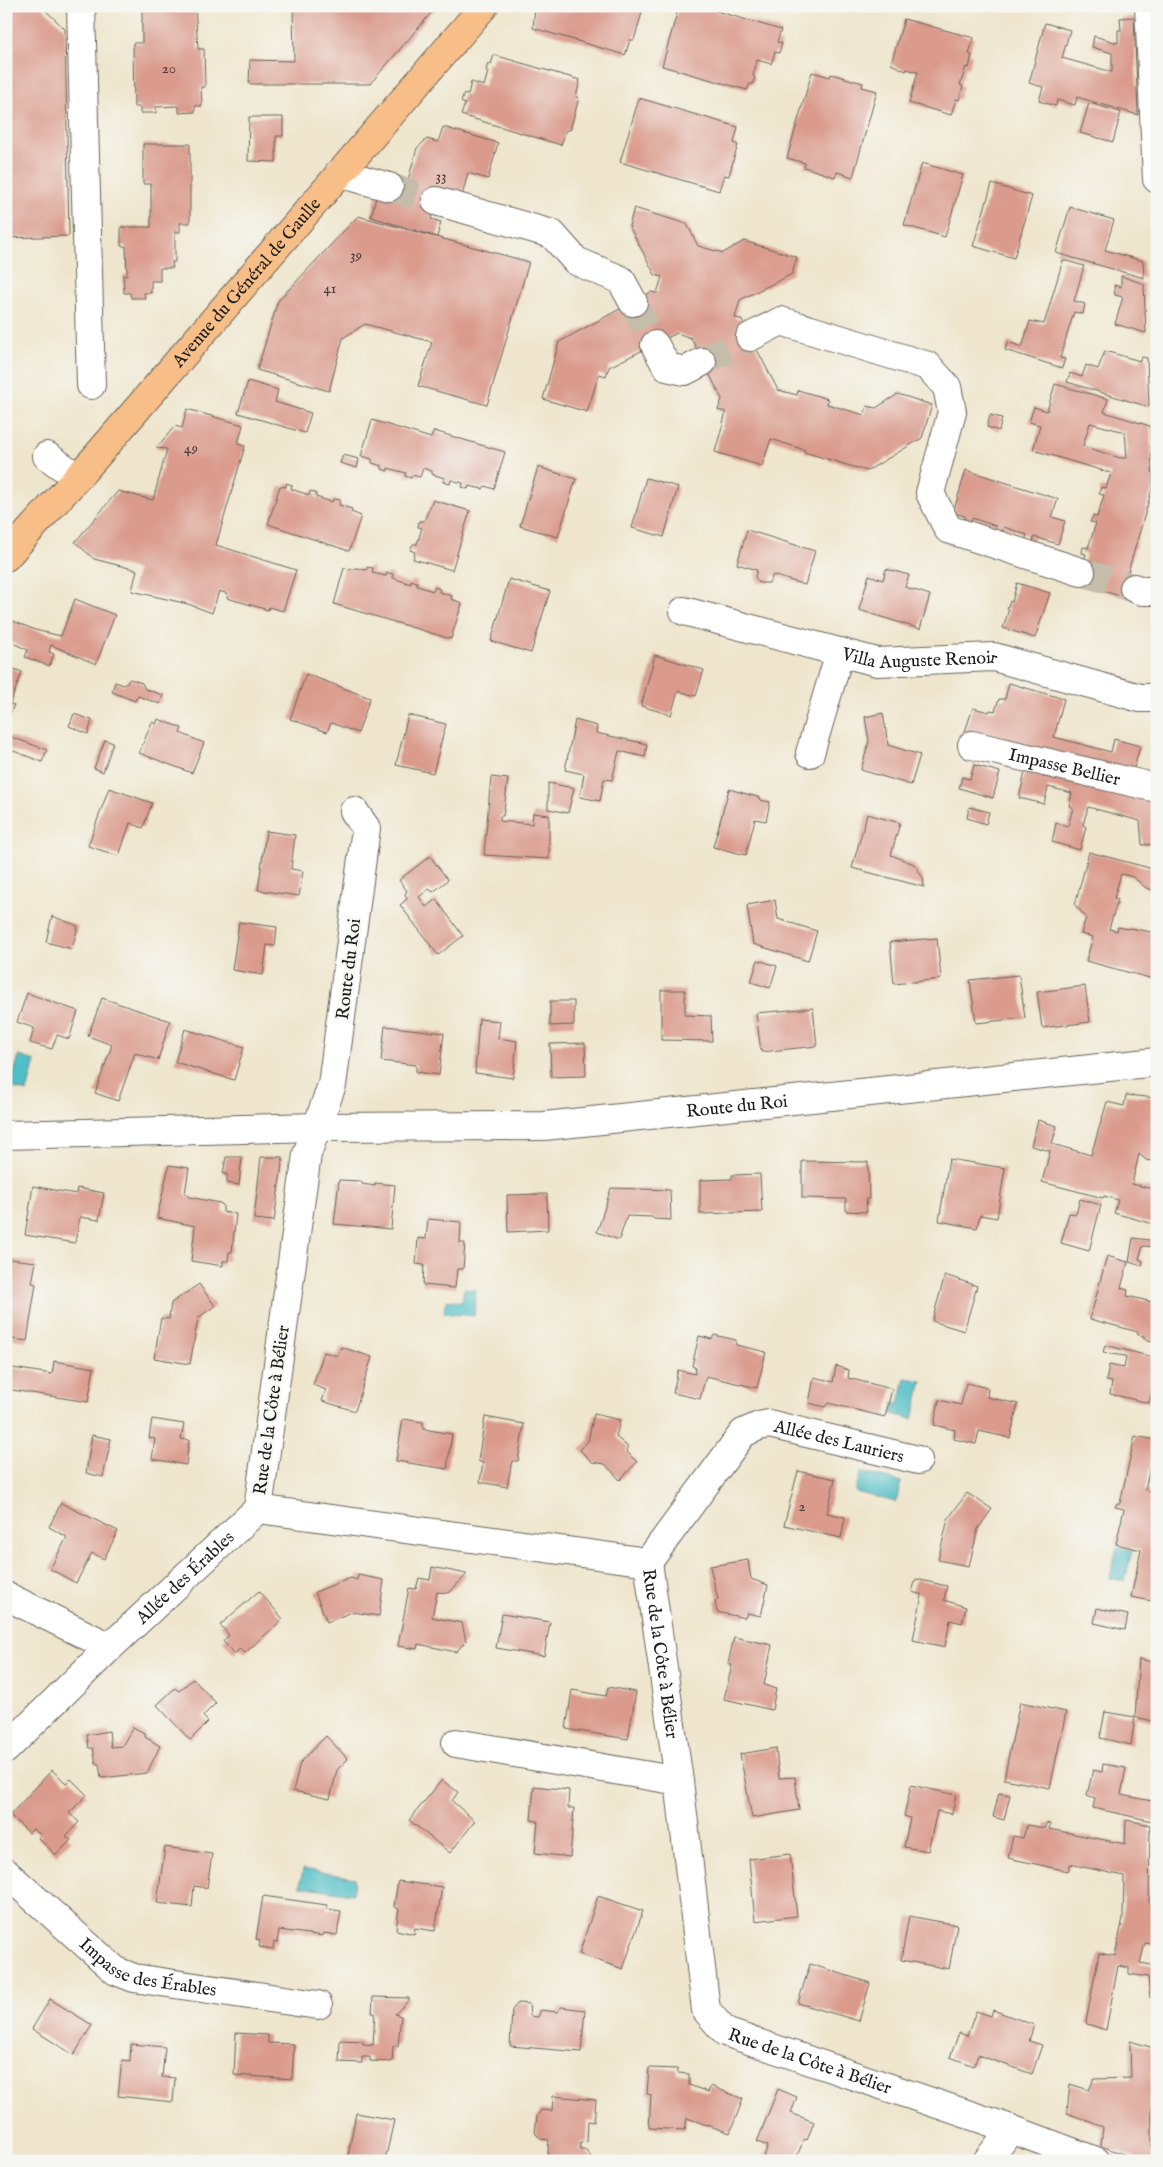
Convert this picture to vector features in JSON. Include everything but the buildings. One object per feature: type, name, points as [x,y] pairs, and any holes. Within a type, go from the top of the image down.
[{"type":"main road","name":"Avenue du Général de Gaulle","points":[[6,557],[484,6]]},
{"type":"street","points":[[81,6],[91,384]]},
{"type":"street","points":[[1149,6],[1157,179]]},
{"type":"street","points":[[339,173],[389,187]]},
{"type":"street","points":[[436,201],[552,234],[576,261],[621,280],[633,302]]},
{"type":"street","points":[[750,337],[781,321],[928,366],[947,387],[952,412],[930,493],[948,529],[1081,572]]},
{"type":"street","points":[[655,344],[667,368],[685,370],[702,362]]},
{"type":"street","points":[[47,456],[77,477]]},
{"type":"street","name":"Villa Auguste Renoir","points":[[684,611],[877,662],[994,657],[1140,698],[1157,698]]},
{"type":"street","points":[[810,753],[840,652]]},
{"type":"street","name":"Impasse Bellier","points":[[972,745],[1157,788]]},
{"type":"street","name":"Route du Roi","points":[[317,1127],[332,1085],[366,828],[354,811]]},
{"type":"street","name":"Route du Roi","points":[[6,1135],[317,1127],[544,1126],[1157,1062]]},
{"type":"street","name":"Rue de la Côte à Bélier","points":[[317,1127],[306,1154],[258,1509],[648,1562],[679,1781],[706,2010],[725,2032],[1011,2129],[1096,2161]]},
{"type":"street","name":"Allée des Lauriers","points":[[648,1562],[743,1433],[759,1426],[769,1424],[918,1460]]},
{"type":"street","name":"Allée des Érables","points":[[6,1749],[110,1647],[258,1509]]},
{"type":"street","points":[[6,1596],[110,1647]]},
{"type":"street","points":[[456,1743],[679,1781]]},
{"type":"street","name":"Impasse des Érables","points":[[6,1873],[116,1971],[134,1978],[318,2005]]},
{"type":"street","points":[[987,2161],[1011,2129]]},
{"type":"water","points":[[19,1056],[35,1061],[27,1092],[10,1087]]},
{"type":"water","points":[[464,1289],[476,1290],[474,1316],[444,1313],[446,1300],[462,1302]]},
{"type":"water","points":[[905,1378],[922,1381],[913,1419],[892,1414],[894,1403],[899,1404]]},
{"type":"water","points":[[861,1472],[901,1482],[896,1502],[855,1492]]},
{"type":"water","points":[[1117,1547],[1132,1550],[1125,1581],[1110,1578]]},
{"type":"water","points":[[303,1869],[355,1878],[353,1894],[300,1886]]},
{"type":"tunnel","points":[[389,187],[436,201]]},
{"type":"tunnel","points":[[633,302],[655,345]]},
{"type":"tunnel","points":[[702,362],[750,337]]},
{"type":"tunnel","points":[[1081,572],[1134,588]]}]
